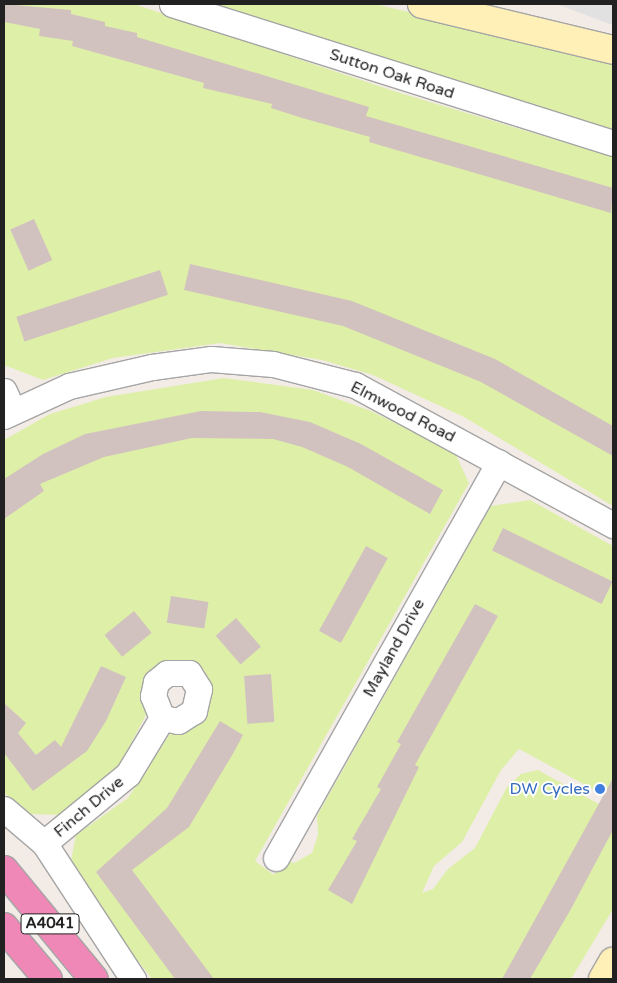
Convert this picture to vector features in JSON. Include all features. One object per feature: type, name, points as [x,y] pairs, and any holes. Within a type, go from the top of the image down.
[{"type":"highway","name":"A4041","points":[[4,870],[94,979]]},
{"type":"highway","name":"A4041","points":[[4,927],[48,979]]},
{"type":"main road","points":[[422,4],[613,50]]},
{"type":"main road","points":[[603,979],[613,962]]},
{"type":"street","name":"Sutton Oak Road","points":[[172,4],[613,143]]},
{"type":"street","name":"Elmwood Road","points":[[7,405],[69,386],[152,367],[211,359],[273,364],[355,385],[613,525]]},
{"type":"street","name":"Mayland Drive","points":[[276,858],[297,840],[498,462]]},
{"type":"street","name":"Finch Drive","points":[[44,843],[128,774],[162,718]]},
{"type":"street","points":[[4,809],[44,843],[133,979]]},
{"type":"green space","points":[[4,4],[134,4],[400,93],[613,157],[613,506],[464,417],[373,375],[322,360],[220,343],[113,358],[43,380],[4,365]]},
{"type":"green space","points":[[201,4],[375,4],[613,61],[613,133]]},
{"type":"green space","points":[[224,378],[313,390],[371,411],[455,453],[469,483],[255,861],[274,875],[284,860],[294,863],[312,853],[318,835],[317,816],[491,506],[530,500],[613,546],[613,800],[519,749],[501,770],[462,842],[434,866],[422,893],[433,889],[448,869],[475,848],[507,787],[521,774],[538,770],[613,812],[613,909],[571,979],[152,979],[69,871],[76,835],[128,798],[172,731],[178,728],[194,665],[145,708],[146,715],[116,771],[63,815],[29,814],[4,793],[4,440],[50,414],[106,397]]},
{"type":"shaded area","points":[[557,4],[613,4],[613,25],[607,23]]},
{"type":"building","points":[[4,4],[71,10],[71,14],[105,22],[105,26],[137,33],[137,37],[369,107],[366,116],[613,188],[611,213],[369,142],[370,137],[271,108],[272,104],[203,88],[204,83],[72,46],[73,41],[39,36],[40,29],[4,22]]},
{"type":"building","points":[[34,219],[52,260],[29,271],[10,230]]},
{"type":"building","points":[[190,264],[352,301],[495,359],[613,426],[613,456],[481,382],[343,326],[184,290]]},
{"type":"building","points":[[160,270],[168,295],[24,341],[16,317]]},
{"type":"building","points":[[201,411],[260,412],[310,422],[361,444],[443,490],[430,514],[348,467],[302,447],[273,439],[192,438],[104,457],[40,484],[44,491],[4,519],[4,479],[43,454],[85,434]]},
{"type":"building","points":[[503,528],[613,581],[602,604],[492,550]]},
{"type":"building","points":[[366,546],[388,558],[341,643],[319,631]]},
{"type":"building","points":[[171,596],[209,602],[204,629],[167,623]]},
{"type":"building","points":[[475,604],[498,616],[415,765],[419,767],[352,904],[328,890],[357,841],[352,839],[381,789],[377,787],[401,744],[397,742]]},
{"type":"building","points":[[134,611],[152,633],[122,657],[104,635]]},
{"type":"building","points":[[236,618],[261,647],[241,664],[216,636]]},
{"type":"building","points":[[101,666],[126,677],[106,721],[87,751],[33,791],[4,753],[4,703],[26,723],[18,733],[36,755],[55,740],[61,747]]},
{"type":"building","points":[[271,674],[274,722],[247,724],[244,676]]},
{"type":"building","points":[[220,721],[243,735],[234,752],[189,827],[132,870],[214,979],[175,979],[96,872],[167,808]]},
{"type":"building","points":[[613,778],[613,830],[571,909],[530,979],[502,979]]},
{"type":"place","name":"DW Cycles","points":[[600,789]]}]
